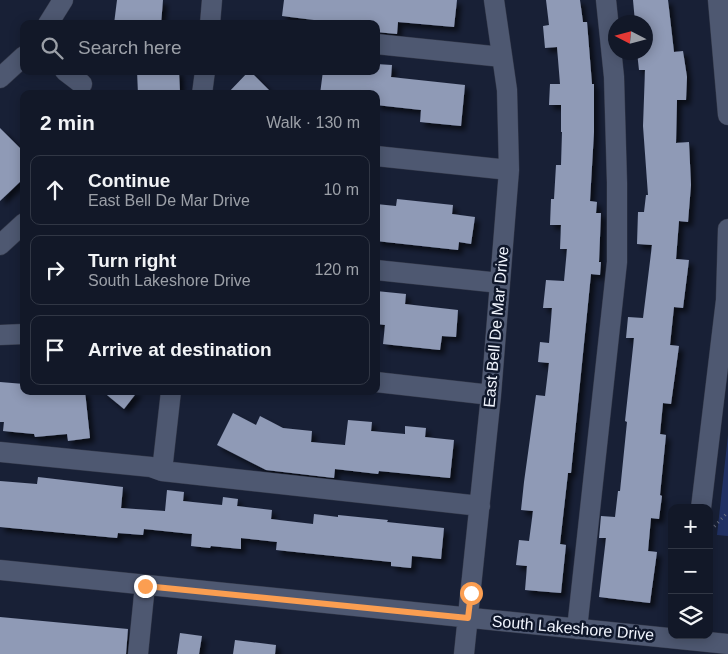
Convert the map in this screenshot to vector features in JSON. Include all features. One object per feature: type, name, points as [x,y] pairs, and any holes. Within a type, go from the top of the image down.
[{"type":"street","points":[[50,20],[63,0]]},
{"type":"street","points":[[210,20],[212,0]]},
{"type":"street","name":"East Bell De Mar Drive","points":[[464,654],[492,396],[509,170],[506,90],[494,0]]},
{"type":"street","points":[[577,629],[617,262],[614,77],[606,0]]},
{"type":"street","points":[[718,0],[728,116]]},
{"type":"street","points":[[380,44],[502,57]]},
{"type":"street","points":[[0,78],[20,60]]},
{"type":"street","points":[[70,75],[82,84]]},
{"type":"street","points":[[202,90],[204,75]]},
{"type":"street","points":[[380,156],[509,170]]},
{"type":"street","points":[[0,245],[20,227]]},
{"type":"street","points":[[701,504],[726,300],[728,229]]},
{"type":"street","points":[[380,270],[500,283]]},
{"type":"street","points":[[0,335],[20,334]]},
{"type":"street","points":[[380,382],[492,396]]},
{"type":"street","points":[[162,471],[171,395]]},
{"type":"street","points":[[0,452],[151,467],[162,471],[480,506]]},
{"type":"street","name":"South Lakeshore Drive","points":[[0,571],[577,629],[668,636]]},
{"type":"street","points":[[138,654],[145,586]]},
{"type":"street","name":"South Lakeshore Drive","points":[[698,639],[728,644]]},
{"type":"path","points":[[713,528],[728,512]]},
{"type":"shaded area","points":[[728,435],[728,536],[717,535]]},
{"type":"building","points":[[117,0],[163,0],[161,20],[114,20]]},
{"type":"building","points":[[284,0],[457,0],[454,27],[398,22],[397,34],[380,32],[380,20],[314,20],[282,16]]},
{"type":"building","points":[[546,0],[580,0],[583,22],[587,22],[592,84],[594,84],[594,132],[590,201],[597,202],[596,213],[601,213],[600,275],[591,274],[571,473],[568,473],[560,544],[566,545],[561,593],[525,590],[527,566],[516,565],[519,540],[529,541],[533,511],[521,510],[524,482],[536,395],[545,396],[549,363],[538,362],[540,342],[549,343],[552,308],[543,308],[546,280],[564,281],[567,249],[560,249],[561,225],[550,225],[551,199],[554,199],[556,165],[561,165],[562,132],[561,105],[549,105],[550,84],[560,84],[557,47],[545,48],[543,26],[549,25]]},
{"type":"building","points":[[633,0],[668,0],[674,52],[683,51],[687,77],[686,100],[677,100],[676,143],[689,142],[691,185],[688,222],[679,221],[676,259],[689,260],[683,308],[674,307],[670,345],[679,346],[671,404],[663,403],[660,434],[666,435],[660,495],[662,496],[659,519],[651,518],[648,551],[657,552],[650,603],[599,597],[606,538],[599,538],[601,516],[615,517],[618,491],[620,491],[634,338],[626,338],[628,317],[643,318],[652,245],[637,244],[638,212],[644,212],[646,195],[648,195],[643,126],[645,70],[639,70],[638,60],[653,60],[653,15],[634,15]]},
{"type":"building","points":[[380,64],[392,65],[391,77],[465,85],[461,126],[420,122],[421,110],[380,105],[380,90],[321,90],[322,75],[380,75]]},
{"type":"building","points":[[137,75],[179,75],[180,90],[138,90]]},
{"type":"building","points":[[245,75],[254,75],[269,90],[231,90]]},
{"type":"building","points":[[0,128],[20,148],[20,182],[0,201]]},
{"type":"building","points":[[397,199],[453,205],[452,214],[475,217],[471,244],[459,242],[458,250],[380,241],[380,204],[396,206]]},
{"type":"building","points":[[380,291],[406,294],[405,304],[458,310],[456,337],[442,336],[440,350],[383,344],[385,325],[380,324]]},
{"type":"building","points":[[0,382],[20,384],[20,395],[85,395],[90,438],[68,441],[67,434],[35,437],[34,434],[3,431],[4,422],[0,422]]},
{"type":"building","points":[[107,395],[135,395],[124,409]]},
{"type":"building","points":[[233,413],[256,425],[260,416],[283,428],[312,431],[311,442],[345,445],[348,420],[372,422],[371,431],[405,434],[405,426],[426,428],[425,437],[454,440],[450,478],[379,471],[378,474],[335,469],[334,478],[266,470],[217,445]]},
{"type":"building","points":[[38,477],[123,487],[121,508],[165,511],[167,490],[184,492],[183,501],[222,505],[223,497],[238,499],[237,506],[272,510],[271,519],[313,524],[314,514],[338,517],[338,515],[444,528],[441,559],[412,556],[411,568],[391,566],[391,562],[276,550],[277,542],[241,538],[241,549],[211,546],[210,548],[191,546],[192,534],[144,529],[143,535],[118,533],[117,538],[0,527],[0,481],[37,484]]},
{"type":"building","points":[[0,617],[128,629],[126,654],[0,654]]},
{"type":"building","points":[[180,633],[202,636],[199,654],[177,654]]},
{"type":"building","points":[[235,640],[276,645],[275,654],[233,654]]},
{"type":"route","points":[[145,586],[468,618],[471,593]]}]
